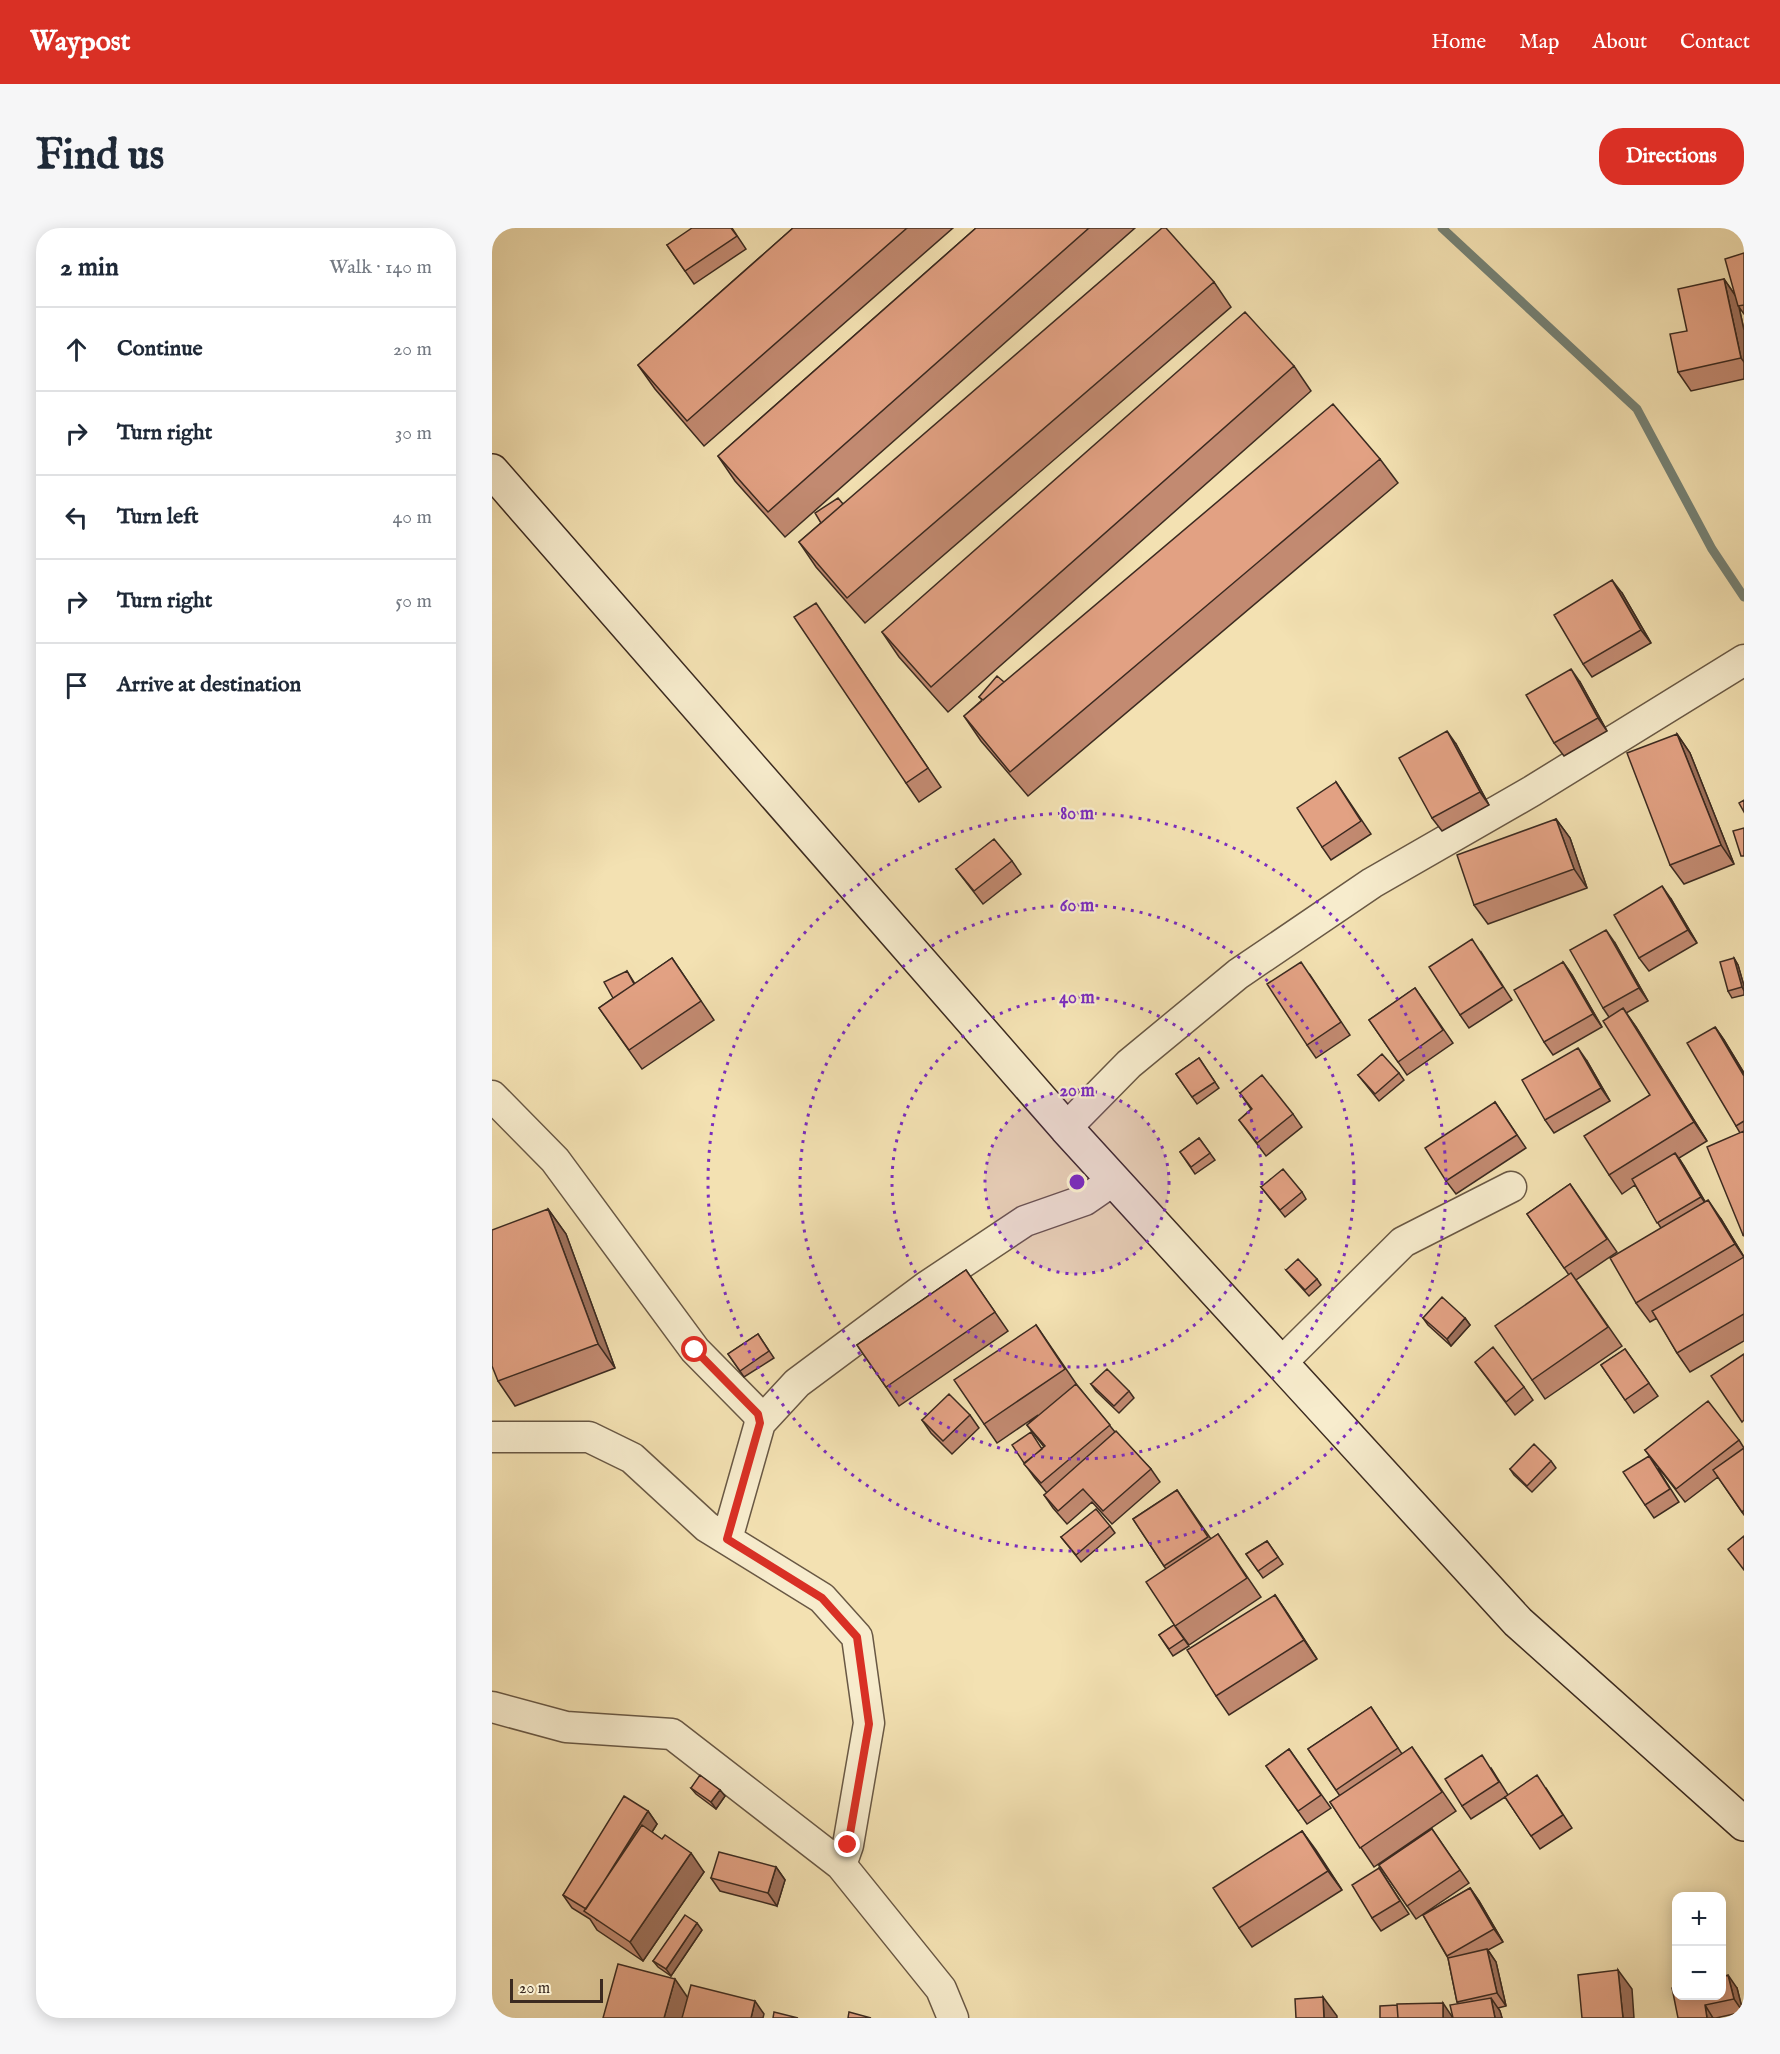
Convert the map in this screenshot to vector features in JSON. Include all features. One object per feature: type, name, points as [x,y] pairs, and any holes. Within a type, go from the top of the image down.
[{"type":"main road","points":[[492,471],[1066,1128],[1518,1622],[1744,1824]]},
{"type":"street","points":[[1066,1128],[1129,1064],[1238,974],[1372,883],[1532,791],[1734,667]]},
{"type":"street","points":[[492,1096],[555,1160],[695,1350],[758,1414],[760,1423]]},
{"type":"street","points":[[727,1539],[760,1423],[797,1383],[926,1287],[1025,1221],[1085,1200],[1114,1180]]},
{"type":"street","points":[[1281,1363],[1403,1242],[1511,1187]]},
{"type":"street","points":[[492,1437],[589,1437],[632,1458],[707,1527],[822,1598],[857,1637],[869,1724],[848,1845],[841,1865]]},
{"type":"street","points":[[492,1707],[566,1727],[672,1734],[841,1865],[941,1989],[953,2018]]},
{"type":"building","points":[[692,228],[731,228],[737,236],[685,271],[667,245]]},
{"type":"building","points":[[793,228],[907,228],[687,421],[638,365]]},
{"type":"building","points":[[976,228],[1089,228],[768,512],[718,456]]},
{"type":"building","points":[[1162,228],[1166,228],[1214,282],[847,598],[799,542]]},
{"type":"building","points":[[1744,253],[1744,305],[1738,306],[1725,259]]},
{"type":"building","points":[[1724,279],[1741,358],[1678,372],[1670,334],[1687,331],[1678,289]]},
{"type":"building","points":[[1245,312],[1294,366],[931,687],[882,632]]},
{"type":"building","points":[[1333,404],[1380,459],[1010,772],[964,716]]},
{"type":"building","points":[[838,498],[843,504],[821,523],[815,513]]},
{"type":"building","points":[[1612,580],[1641,630],[1583,664],[1554,615]]},
{"type":"building","points":[[816,603],[928,768],[906,783],[794,617]]},
{"type":"building","points":[[1571,669],[1598,718],[1554,743],[1526,695]]},
{"type":"building","points":[[997,676],[1004,682],[983,700],[979,697]]},
{"type":"building","points":[[1447,731],[1480,792],[1432,818],[1399,758]]},
{"type":"building","points":[[1677,734],[1721,845],[1670,865],[1627,753]]},
{"type":"building","points":[[1336,782],[1361,821],[1322,847],[1297,808]]},
{"type":"building","points":[[1744,800],[1744,812],[1739,803]]},
{"type":"building","points":[[1556,819],[1574,869],[1474,905],[1457,855]]},
{"type":"building","points":[[1744,828],[1744,856],[1741,856],[1733,831]]},
{"type":"building","points":[[994,839],[1012,861],[974,891],[956,869]]},
{"type":"building","points":[[1662,886],[1688,930],[1639,958],[1614,915]]},
{"type":"building","points":[[1606,930],[1639,988],[1603,1008],[1570,950]]},
{"type":"building","points":[[1472,939],[1503,987],[1460,1015],[1429,967]]},
{"type":"building","points":[[672,958],[701,1001],[629,1050],[599,1008]]},
{"type":"building","points":[[1734,958],[1742,987],[1728,991],[1720,962]]},
{"type":"building","points":[[1301,962],[1341,1022],[1307,1045],[1267,984]]},
{"type":"building","points":[[1563,962],[1593,1014],[1544,1042],[1514,990]]},
{"type":"building","points":[[627,971],[634,984],[613,998],[604,982]]},
{"type":"building","points":[[1415,988],[1443,1030],[1398,1062],[1369,1020]]},
{"type":"building","points":[[1623,1008],[1694,1122],[1609,1175],[1584,1136],[1650,1095],[1603,1021]]},
{"type":"building","points":[[1715,1027],[1744,1076],[1744,1121],[1736,1126],[1687,1043]]},
{"type":"building","points":[[1578,1048],[1601,1088],[1545,1120],[1522,1080]]},
{"type":"building","points":[[1382,1054],[1399,1073],[1375,1094],[1358,1075]]},
{"type":"building","points":[[1199,1058],[1215,1082],[1192,1097],[1176,1074]]},
{"type":"building","points":[[1262,1075],[1293,1114],[1257,1143],[1239,1120],[1252,1109],[1240,1093]]},
{"type":"building","points":[[1495,1102],[1517,1135],[1446,1181],[1425,1148]]},
{"type":"building","points":[[1744,1131],[1744,1234],[1743,1235],[1707,1147]]},
{"type":"building","points":[[1199,1138],[1210,1153],[1191,1167],[1180,1152]]},
{"type":"building","points":[[1675,1153],[1701,1197],[1657,1223],[1632,1179]]},
{"type":"building","points":[[1283,1169],[1302,1192],[1280,1210],[1261,1187]]},
{"type":"building","points":[[1570,1184],[1607,1239],[1564,1268],[1527,1214]]},
{"type":"building","points":[[1708,1200],[1735,1244],[1636,1303],[1610,1258]]},
{"type":"building","points":[[548,1209],[598,1344],[498,1381],[492,1366],[492,1230]]},
{"type":"building","points":[[1744,1257],[1744,1314],[1677,1353],[1652,1311]]},
{"type":"building","points":[[1298,1259],[1317,1279],[1305,1290],[1286,1270]]},
{"type":"building","points":[[966,1270],[995,1312],[886,1387],[857,1345]]},
{"type":"building","points":[[1571,1273],[1608,1327],[1532,1380],[1495,1326]]},
{"type":"building","points":[[1442,1297],[1465,1318],[1447,1339],[1423,1318]]},
{"type":"building","points":[[1036,1325],[1065,1369],[984,1424],[954,1380]]},
{"type":"building","points":[[758,1334],[769,1351],[740,1371],[728,1354]]},
{"type":"building","points":[[1493,1347],[1524,1387],[1506,1402],[1475,1362]]},
{"type":"building","points":[[1625,1349],[1649,1383],[1625,1400],[1601,1365]]},
{"type":"building","points":[[1744,1354],[1744,1420],[1742,1422],[1711,1376]]},
{"type":"building","points":[[1107,1369],[1129,1391],[1114,1406],[1091,1384]]},
{"type":"building","points":[[1076,1384],[1110,1425],[1041,1483],[1024,1464],[1045,1446],[1027,1425]]},
{"type":"building","points":[[949,1394],[970,1415],[943,1441],[922,1420]]},
{"type":"building","points":[[1708,1401],[1739,1440],[1676,1489],[1645,1450]]},
{"type":"building","points":[[1116,1431],[1151,1469],[1103,1511],[1083,1489],[1058,1511],[1044,1495]]},
{"type":"building","points":[[1031,1432],[1042,1449],[1024,1463],[1012,1445]]},
{"type":"building","points":[[1534,1444],[1551,1461],[1527,1486],[1510,1469]]},
{"type":"building","points":[[1744,1448],[1744,1510],[1742,1512],[1713,1470]]},
{"type":"building","points":[[1649,1456],[1670,1489],[1645,1505],[1623,1472]]},
{"type":"building","points":[[1177,1490],[1208,1537],[1164,1566],[1133,1519]]},
{"type":"building","points":[[1096,1509],[1110,1526],[1076,1555],[1061,1537]]},
{"type":"building","points":[[1218,1534],[1247,1578],[1175,1626],[1146,1582]]},
{"type":"building","points":[[1744,1536],[1744,1570],[1728,1549]]},
{"type":"building","points":[[1267,1541],[1278,1557],[1258,1571],[1246,1554]]},
{"type":"building","points":[[1275,1595],[1304,1640],[1216,1696],[1187,1650]]},
{"type":"building","points":[[1174,1625],[1184,1639],[1169,1649],[1159,1635]]},
{"type":"building","points":[[1371,1707],[1398,1748],[1336,1790],[1308,1749]]},
{"type":"building","points":[[1412,1747],[1442,1792],[1360,1848],[1330,1802]]},
{"type":"building","points":[[1289,1749],[1321,1795],[1298,1811],[1266,1766]]},
{"type":"building","points":[[1482,1755],[1499,1782],[1462,1806],[1445,1779]]},
{"type":"building","points":[[700,1775],[720,1790],[711,1802],[691,1788]]},
{"type":"building","points":[[1537,1775],[1563,1815],[1531,1836],[1505,1797]]},
{"type":"building","points":[[624,1796],[648,1811],[586,1909],[563,1895]]},
{"type":"building","points":[[642,1825],[662,1839],[665,1835],[691,1853],[630,1942],[584,1911]]},
{"type":"building","points":[[1432,1829],[1460,1870],[1407,1906],[1379,1865]]},
{"type":"building","points":[[1302,1831],[1328,1871],[1239,1928],[1213,1888]]},
{"type":"building","points":[[719,1852],[776,1867],[768,1893],[711,1878]]},
{"type":"building","points":[[1379,1868],[1400,1901],[1372,1918],[1352,1885]]},
{"type":"building","points":[[1470,1888],[1494,1929],[1447,1956],[1423,1915]]},
{"type":"building","points":[[685,1915],[697,1923],[666,1969],[653,1961]]},
{"type":"building","points":[[1487,1949],[1497,1993],[1457,2002],[1448,1958]]},
{"type":"building","points":[[618,1964],[675,1979],[664,2018],[603,2018]]},
{"type":"building","points":[[1618,1970],[1623,2018],[1582,2018],[1578,1975]]},
{"type":"building","points":[[1728,1975],[1734,1999],[1705,2005],[1707,2018],[1678,2018],[1674,2000],[1726,2000],[1726,1976]]},
{"type":"building","points":[[691,1985],[755,2001],[751,2018],[682,2018]]},
{"type":"building","points":[[1323,1997],[1324,2018],[1296,2018],[1295,1999]]},
{"type":"building","points":[[1491,1998],[1495,2018],[1453,2018],[1450,2005]]},
{"type":"building","points":[[1443,2003],[1443,2018],[1398,2018],[1397,2004]]},
{"type":"building","points":[[1397,2005],[1398,2018],[1380,2018],[1380,2006]]},
{"type":"building","points":[[774,2012],[798,2018],[773,2018]]},
{"type":"building","points":[[849,2012],[871,2018],[848,2018]]},
{"type":"waterway","points":[[1442,228],[1637,409],[1712,549],[1744,597]]},
{"type":"route","points":[[695,1350],[758,1414],[760,1423],[727,1539],[822,1598],[857,1637],[869,1724],[848,1845]]}]
